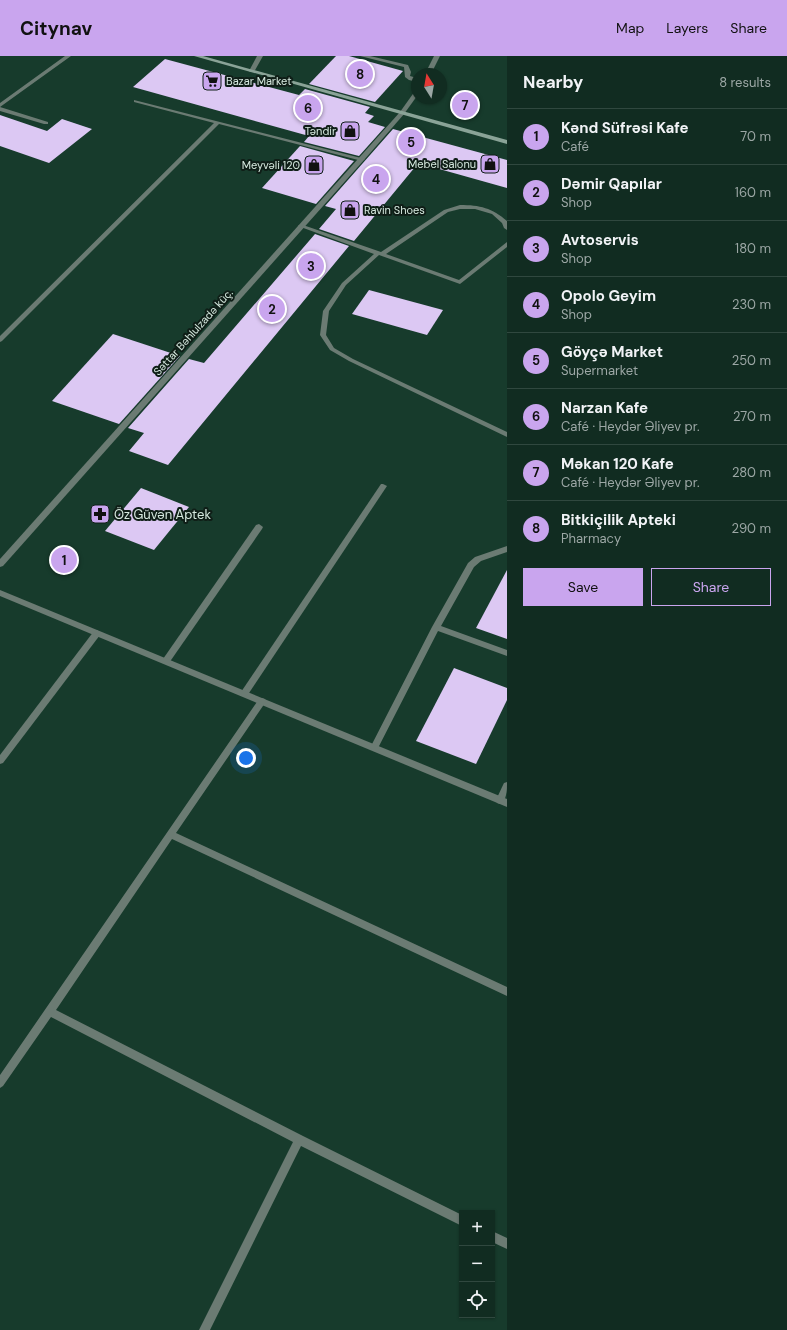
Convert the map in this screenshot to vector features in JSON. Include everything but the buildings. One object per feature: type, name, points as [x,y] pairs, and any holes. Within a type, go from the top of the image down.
[{"type":"main road","points":[[197,56],[507,142]]},
{"type":"street","points":[[0,107],[68,56]]},
{"type":"street","points":[[252,71],[260,56]]},
{"type":"street","points":[[363,56],[406,66],[408,72],[407,76],[411,79]]},
{"type":"street","points":[[431,68],[437,56]]},
{"type":"street","name":"Səttar Bəhlulzadə küç.","points":[[0,564],[362,159],[411,100]]},
{"type":"street","points":[[136,101],[362,159]]},
{"type":"street","points":[[0,107],[46,123]]},
{"type":"street","points":[[0,340],[218,122]]},
{"type":"street","points":[[507,228],[504,222],[494,213],[475,207],[460,207],[446,211],[380,253],[344,284],[326,311],[323,335],[332,349],[351,360],[507,436]]},
{"type":"street","points":[[301,226],[460,282],[507,244]]},
{"type":"street","points":[[244,694],[383,486]]},
{"type":"street","points":[[166,662],[259,527]]},
{"type":"street","points":[[374,748],[436,627],[471,565],[478,558],[507,549]]},
{"type":"street","points":[[0,593],[504,801],[507,785]]},
{"type":"street","points":[[436,627],[507,653]]},
{"type":"street","points":[[0,761],[97,633]]},
{"type":"street","points":[[0,1083],[262,701]]},
{"type":"street","points":[[170,834],[507,992]]},
{"type":"street","points":[[49,1011],[299,1140],[459,1220]]},
{"type":"street","points":[[204,1330],[299,1140]]},
{"type":"street","points":[[495,1238],[507,1244]]},
{"type":"place","name":"Bitkiçilik Apteki","points":[[360,74]]},
{"type":"place","name":"Bazar Market","points":[[212,81]]},
{"type":"place","name":"Məkan 120 Kafe","points":[[465,105]]},
{"type":"place","name":"Narzan Kafe","points":[[308,108]]},
{"type":"place","name":"Təndir","points":[[350,131]]},
{"type":"place","name":"Göyçə Market","points":[[411,142]]},
{"type":"place","name":"Mebel Salonu","points":[[490,164]]},
{"type":"place","name":"Meyvəli 120","points":[[314,165]]},
{"type":"place","name":"Opolo Geyim","points":[[376,179]]},
{"type":"place","name":"Ravin Shoes","points":[[350,210]]},
{"type":"place","name":"Avtoservis","points":[[311,266]]},
{"type":"place","name":"Dəmir Qapılar","points":[[272,309]]},
{"type":"place","name":"Öz Güvən Aptek","points":[[100,514]]},
{"type":"place","name":"Kənd Süfrəsi Kafe","points":[[64,560]]}]
